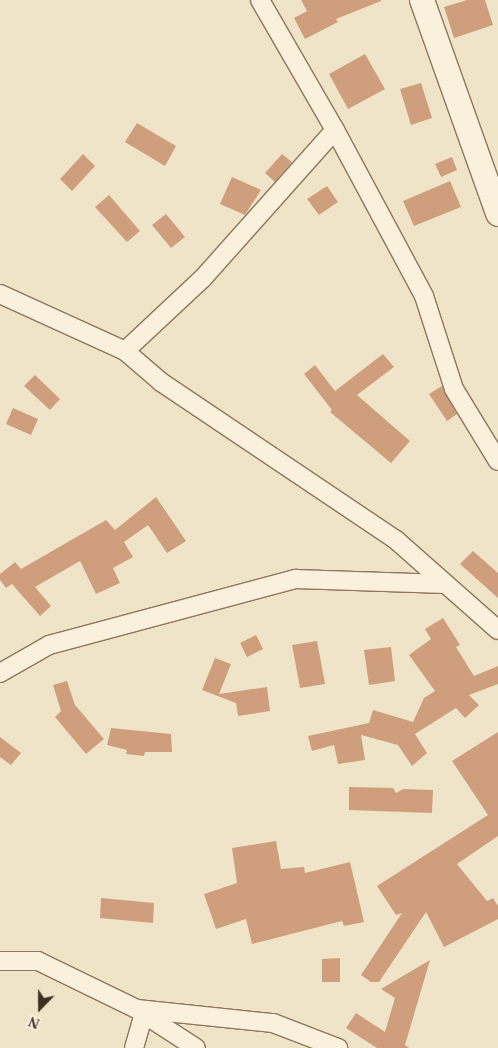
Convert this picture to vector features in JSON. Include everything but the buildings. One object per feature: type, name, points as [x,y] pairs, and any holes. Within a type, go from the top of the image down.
[{"type":"main road","points":[[422,0],[498,214]]},
{"type":"street","points":[[260,0],[335,130],[424,296],[454,389],[498,461]]},
{"type":"street","points":[[125,351],[203,278],[335,130]]},
{"type":"street","points":[[0,294],[125,351],[161,382],[396,540],[498,630]]},
{"type":"street","points":[[0,672],[49,646],[296,579],[444,584]]},
{"type":"street","points":[[0,961],[38,961],[140,1012],[196,1048]]},
{"type":"street","points":[[134,1048],[140,1012]]},
{"type":"street","points":[[140,1012],[272,1023],[338,1048]]}]
